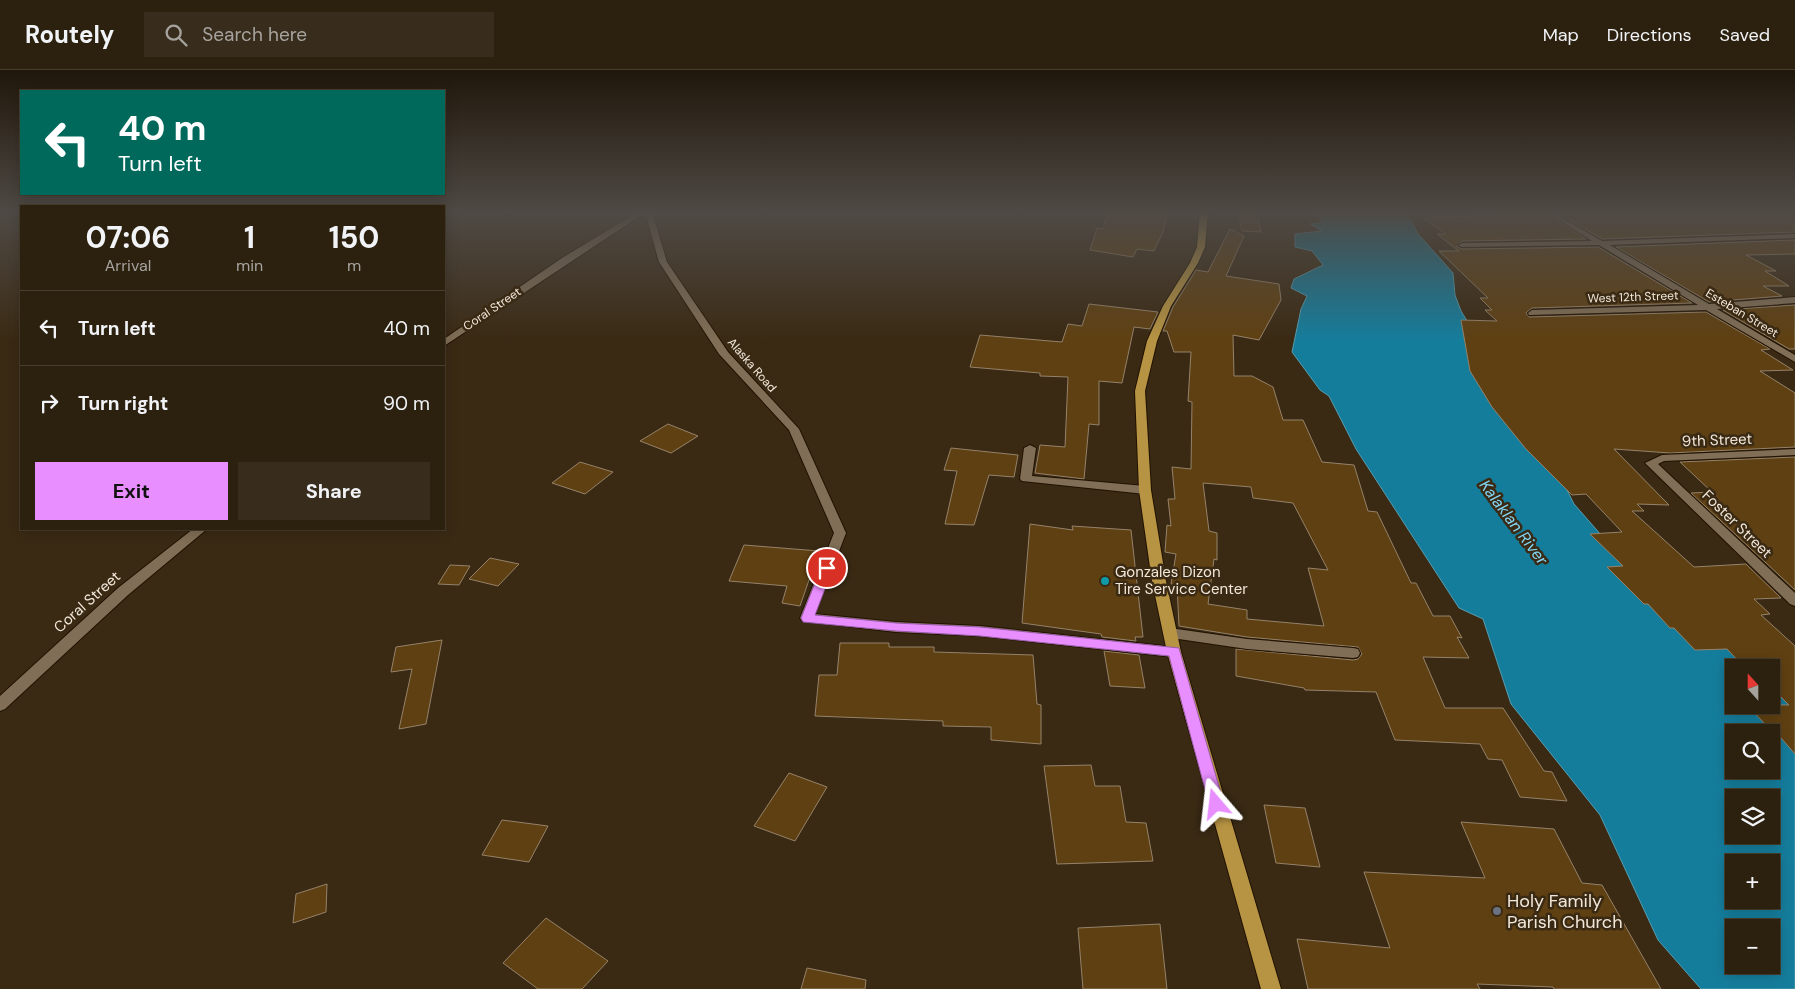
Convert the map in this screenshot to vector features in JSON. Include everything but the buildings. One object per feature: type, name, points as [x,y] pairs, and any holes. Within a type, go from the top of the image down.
[{"type":"main road","points":[[1198,255],[1167,306],[1156,332],[1140,391],[1145,490],[1159,581],[1174,652],[1271,989]]},
{"type":"street","name":"Coral Street","points":[[445,342],[574,255]]},
{"type":"street","name":"Alaska Road","points":[[661,255],[663,262],[724,354],[794,429],[840,534],[807,618],[896,627],[980,631],[1174,652]]},
{"type":"street","name":"Esteban Street","points":[[1622,255],[1795,359]]},
{"type":"street","name":"West 12th Street","points":[[1532,313],[1707,307],[1795,300]]},
{"type":"street","points":[[1030,448],[1026,479],[1145,490]]},
{"type":"street","name":"9th Street","points":[[1657,469],[1651,461],[1662,458],[1795,452]]},
{"type":"street","name":"Foster Street","points":[[1657,469],[1795,601]]},
{"type":"street","name":"Coral Street","points":[[0,705],[93,617],[173,549],[200,530]]},
{"type":"street","points":[[1170,633],[1246,644],[1353,653]]},
{"type":"water","name":"Kalaklan River","points":[[1315,255],[1437,255],[1453,273],[1455,295],[1461,311],[1553,462],[1574,504],[1609,544],[1743,659],[1725,659],[1725,714],[1780,714],[1780,696],[1795,711],[1795,989],[1701,989],[1658,940],[1600,815],[1511,704],[1483,619],[1459,608],[1356,449],[1329,396],[1320,390],[1292,352],[1301,309],[1307,296],[1291,288],[1294,279],[1323,265]]},
{"type":"place","name":"Gonzales Dizon Tire Service Center","points":[[1105,581]]},
{"type":"place","name":"Holy Family Parish Church","points":[[1497,911]]},
{"type":"route","points":[[827,568],[807,618],[896,627],[980,631],[1174,652],[1216,804]]}]
